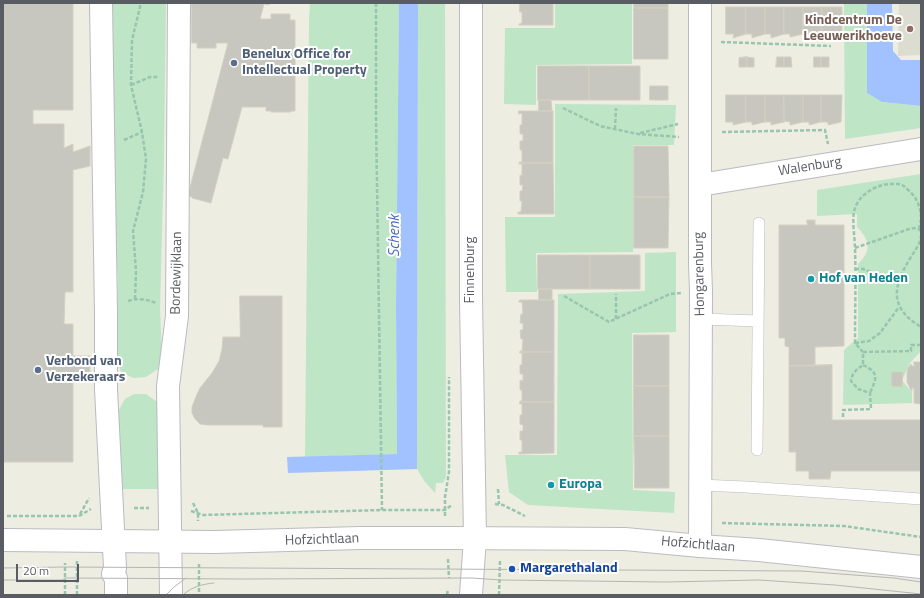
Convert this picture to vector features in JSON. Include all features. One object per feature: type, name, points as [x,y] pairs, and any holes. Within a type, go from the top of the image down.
[{"type":"street","points":[[101,3],[106,389],[116,595]]},
{"type":"street","name":"Bordewijklaan","points":[[170,542],[168,386],[177,316],[179,3]]},
{"type":"street","name":"Finnenburg","points":[[471,3],[471,299],[475,538]]},
{"type":"street","name":"Hongarenburg","points":[[700,3],[700,546]]},
{"type":"street","name":"Walenburg","points":[[700,185],[921,149]]},
{"type":"street","name":"Hofzichtlaan","points":[[3,540],[215,542],[360,538],[625,539],[773,551],[921,567]]},
{"type":"street","points":[[471,595],[475,538]]},
{"type":"street","points":[[170,542],[171,595]]},
{"type":"lane","points":[[757,450],[759,223]]},
{"type":"lane","points":[[701,319],[758,321]]},
{"type":"lane","points":[[700,485],[921,498]]},
{"type":"path","points":[[135,299],[136,271],[133,231],[143,192],[146,159],[142,132],[131,85],[132,40],[141,3]]},
{"type":"path","points":[[376,3],[376,111],[382,510]]},
{"type":"path","points":[[700,42],[831,46]]},
{"type":"path","points":[[131,85],[150,77],[179,77]]},
{"type":"path","points":[[563,108],[600,126],[638,134],[678,137],[700,144],[715,141],[718,132],[825,130],[833,163]]},
{"type":"path","points":[[615,129],[616,108]]},
{"type":"path","points":[[638,134],[700,118]]},
{"type":"path","points":[[862,365],[863,352],[856,343],[856,248],[854,213],[857,204],[863,196],[874,188],[884,184],[902,185],[916,198],[921,209],[919,229],[921,238],[904,268],[896,293],[899,307],[904,314],[921,327]]},
{"type":"path","points":[[856,248],[909,229],[919,229]]},
{"type":"path","points":[[856,269],[863,269],[898,283]]},
{"type":"path","points":[[564,296],[609,322],[670,294],[701,291]]},
{"type":"path","points":[[616,294],[616,319]]},
{"type":"path","points":[[106,312],[122,302],[135,299],[152,301],[177,316]]},
{"type":"path","points":[[856,343],[869,341],[880,333],[899,307]]},
{"type":"path","points":[[863,352],[911,351],[911,345],[921,344]]},
{"type":"path","points":[[862,365],[855,370],[851,382],[858,389],[870,393]]},
{"type":"path","points":[[843,417],[843,410],[871,409],[870,393],[876,380],[875,375],[872,371],[862,365]]},
{"type":"path","points":[[3,516],[79,516],[94,508],[111,508]]},
{"type":"path","points":[[700,522],[844,526],[921,537]]},
{"type":"shaded area","name":"Kindcentrum De Leeuwerikhoeve","points":[[899,3],[921,3],[921,55],[898,56]]},
{"type":"green space","points":[[113,3],[166,3],[160,309],[162,356],[158,369],[146,377],[133,378],[121,372],[116,358],[118,280],[116,255],[111,227]]},
{"type":"green space","points":[[310,3],[399,3],[396,306],[397,454],[305,457]]},
{"type":"green space","points":[[418,3],[445,3],[446,477],[443,483],[436,483],[435,493],[425,482],[417,469]]},
{"type":"green space","points":[[555,3],[632,3],[632,64],[536,65],[536,105],[504,104],[505,28],[555,28]]},
{"type":"green space","points":[[844,3],[867,3],[867,93],[882,102],[921,106],[921,128],[845,139]]},
{"type":"green space","points":[[555,104],[676,105],[674,145],[633,145],[633,252],[536,253],[537,292],[506,292],[505,217],[555,217]]},
{"type":"green space","points":[[921,174],[921,351],[910,363],[902,380],[912,393],[912,403],[843,405],[844,350],[858,338],[858,264],[866,255],[868,246],[865,236],[857,227],[857,214],[817,216],[817,190]]},
{"type":"green space","points":[[676,252],[676,332],[632,333],[633,490],[675,492],[674,513],[528,505],[509,492],[505,455],[557,455],[558,294],[645,291],[645,253]]},
{"type":"green space","points":[[134,394],[146,394],[160,404],[162,489],[119,489],[119,410],[125,399]]},
{"type":"water","points":[[399,3],[418,3],[417,469],[288,473],[287,457],[397,454],[396,306]]},
{"type":"water","points":[[867,3],[892,3],[893,51],[901,60],[921,60],[921,106],[882,102],[867,93]]},
{"type":"building","points":[[3,3],[73,3],[73,110],[33,110],[33,124],[64,124],[64,148],[73,144],[73,152],[90,146],[90,166],[73,170],[73,292],[65,292],[64,324],[73,324],[73,356],[90,356],[90,374],[73,374],[73,462],[3,462]]},
{"type":"building","points":[[192,3],[269,3],[269,5],[264,4],[260,19],[271,19],[271,14],[290,14],[290,20],[295,20],[295,111],[271,112],[266,111],[266,107],[242,107],[228,159],[223,158],[211,203],[192,198],[188,195],[228,43],[216,43],[216,48],[197,48],[197,43],[192,43]]},
{"type":"building","points":[[520,3],[553,3],[553,25],[519,25],[522,23]]},
{"type":"building","points":[[634,3],[668,3],[668,8],[634,8]]},
{"type":"building","points":[[726,7],[746,7],[746,34],[733,38],[734,34],[726,34]]},
{"type":"building","points":[[746,7],[765,7],[765,34],[752,38],[752,34],[746,34]]},
{"type":"building","points":[[765,7],[784,7],[784,34],[771,38],[771,34],[765,34]]},
{"type":"building","points":[[784,7],[803,7],[803,34],[790,37],[790,34],[784,34]]},
{"type":"building","points":[[803,7],[822,7],[822,34],[809,38],[809,34],[803,34]]},
{"type":"building","points":[[822,7],[842,7],[842,34],[828,37],[827,34],[822,34]]},
{"type":"building","points":[[634,8],[668,8],[668,59],[634,59]]},
{"type":"building","points":[[747,57],[754,58],[754,67],[747,67]]},
{"type":"building","points":[[747,57],[747,67],[739,67],[739,58]]},
{"type":"building","points":[[777,57],[784,57],[784,67],[776,67]]},
{"type":"building","points":[[784,57],[791,57],[792,67],[784,67]]},
{"type":"building","points":[[814,57],[821,57],[821,67],[814,67]]},
{"type":"building","points":[[821,57],[829,57],[829,67],[821,67]]},
{"type":"building","points":[[538,66],[589,66],[589,100],[538,100]]},
{"type":"building","points":[[589,66],[640,66],[640,100],[589,100]]},
{"type":"building","points":[[650,86],[668,86],[668,100],[650,100]]},
{"type":"building","points":[[726,95],[746,95],[746,122],[733,125],[733,122],[726,122]]},
{"type":"building","points":[[746,95],[765,95],[765,122],[752,125],[752,122],[746,122]]},
{"type":"building","points":[[765,95],[784,95],[784,122],[771,125],[771,122],[765,122]]},
{"type":"building","points":[[784,95],[803,95],[803,122],[790,125],[790,122],[784,121]]},
{"type":"building","points":[[803,95],[821,95],[821,122],[809,125],[809,122],[803,122]]},
{"type":"building","points":[[821,95],[842,95],[841,122],[828,125],[828,122],[821,122]]},
{"type":"building","points":[[539,100],[551,100],[552,111],[539,111]]},
{"type":"building","points":[[519,111],[553,111],[553,163],[519,162],[522,162],[520,141],[523,141],[523,134],[520,134],[522,113],[519,114]]},
{"type":"building","points":[[634,146],[668,146],[669,197],[634,197]]},
{"type":"building","points":[[553,163],[554,214],[518,214],[518,212],[521,212],[522,201],[520,201],[520,191],[522,191],[523,185],[520,185],[522,164],[519,164]]},
{"type":"building","points":[[634,197],[669,197],[668,248],[634,248]]},
{"type":"building","name":"Hof van Heden","points":[[807,220],[815,220],[815,225],[844,225],[844,346],[815,347],[815,366],[789,366],[789,347],[785,346],[785,338],[779,338],[779,225],[807,225]]},
{"type":"building","points":[[538,255],[590,255],[590,289],[538,289]]},
{"type":"building","points":[[590,255],[640,255],[640,289],[590,289]]},
{"type":"building","points":[[539,289],[552,289],[552,300],[539,300]]},
{"type":"building","points":[[240,296],[282,296],[282,427],[263,427],[263,425],[200,424],[192,413],[192,407],[200,388],[219,361],[223,337],[240,337]]},
{"type":"building","points":[[520,300],[554,300],[554,352],[520,352],[522,351],[523,339],[521,339],[520,330],[523,330],[523,323],[520,323],[521,314],[523,314],[522,302],[519,302]]},
{"type":"building","points":[[634,335],[669,335],[669,386],[634,386]]},
{"type":"building","points":[[520,352],[554,352],[554,402],[520,402],[522,401],[522,390],[520,390],[520,380],[523,381],[523,374],[520,374],[522,353]]},
{"type":"building","points":[[914,362],[921,362],[921,404],[914,403],[914,388],[912,388],[911,391],[907,382],[908,368],[911,364],[914,366]]},
{"type":"building","points":[[832,365],[832,420],[921,420],[921,471],[831,471],[830,479],[809,479],[809,471],[796,471],[796,452],[789,452],[789,366]]},
{"type":"building","points":[[892,372],[903,372],[902,387],[892,386]]},
{"type":"building","points":[[634,386],[669,386],[669,436],[634,436]]},
{"type":"building","points":[[520,402],[554,402],[554,453],[519,454],[519,452],[522,452],[520,431],[523,431],[523,425],[520,424],[522,404],[520,404]]},
{"type":"building","points":[[634,436],[669,436],[669,488],[635,488]]},
{"type":"tram line","points":[[3,568],[65,567],[801,571],[894,578],[921,582]]},
{"type":"tram line","points":[[3,580],[62,580],[65,578],[472,578],[500,580],[667,582],[759,580],[835,585],[921,594]]},
{"type":"tram line","points":[[166,595],[186,578]]},
{"type":"tram line","points":[[183,595],[197,586],[214,583]]},
{"type":"place","name":"Kindcentrum De Leeuwerikhoeve","points":[[910,29]]},
{"type":"place","name":"Benelux Office for Intellectual Property","points":[[234,63]]},
{"type":"place","name":"Hof van Heden","points":[[811,279]]},
{"type":"place","name":"Verbond van Verzekeraars","points":[[38,370]]},
{"type":"place","name":"Europa","points":[[551,485]]},
{"type":"place","name":"Margarethaland","points":[[512,569]]},
{"type":"water label","name":"Schenk","points":[[395,236]]}]
